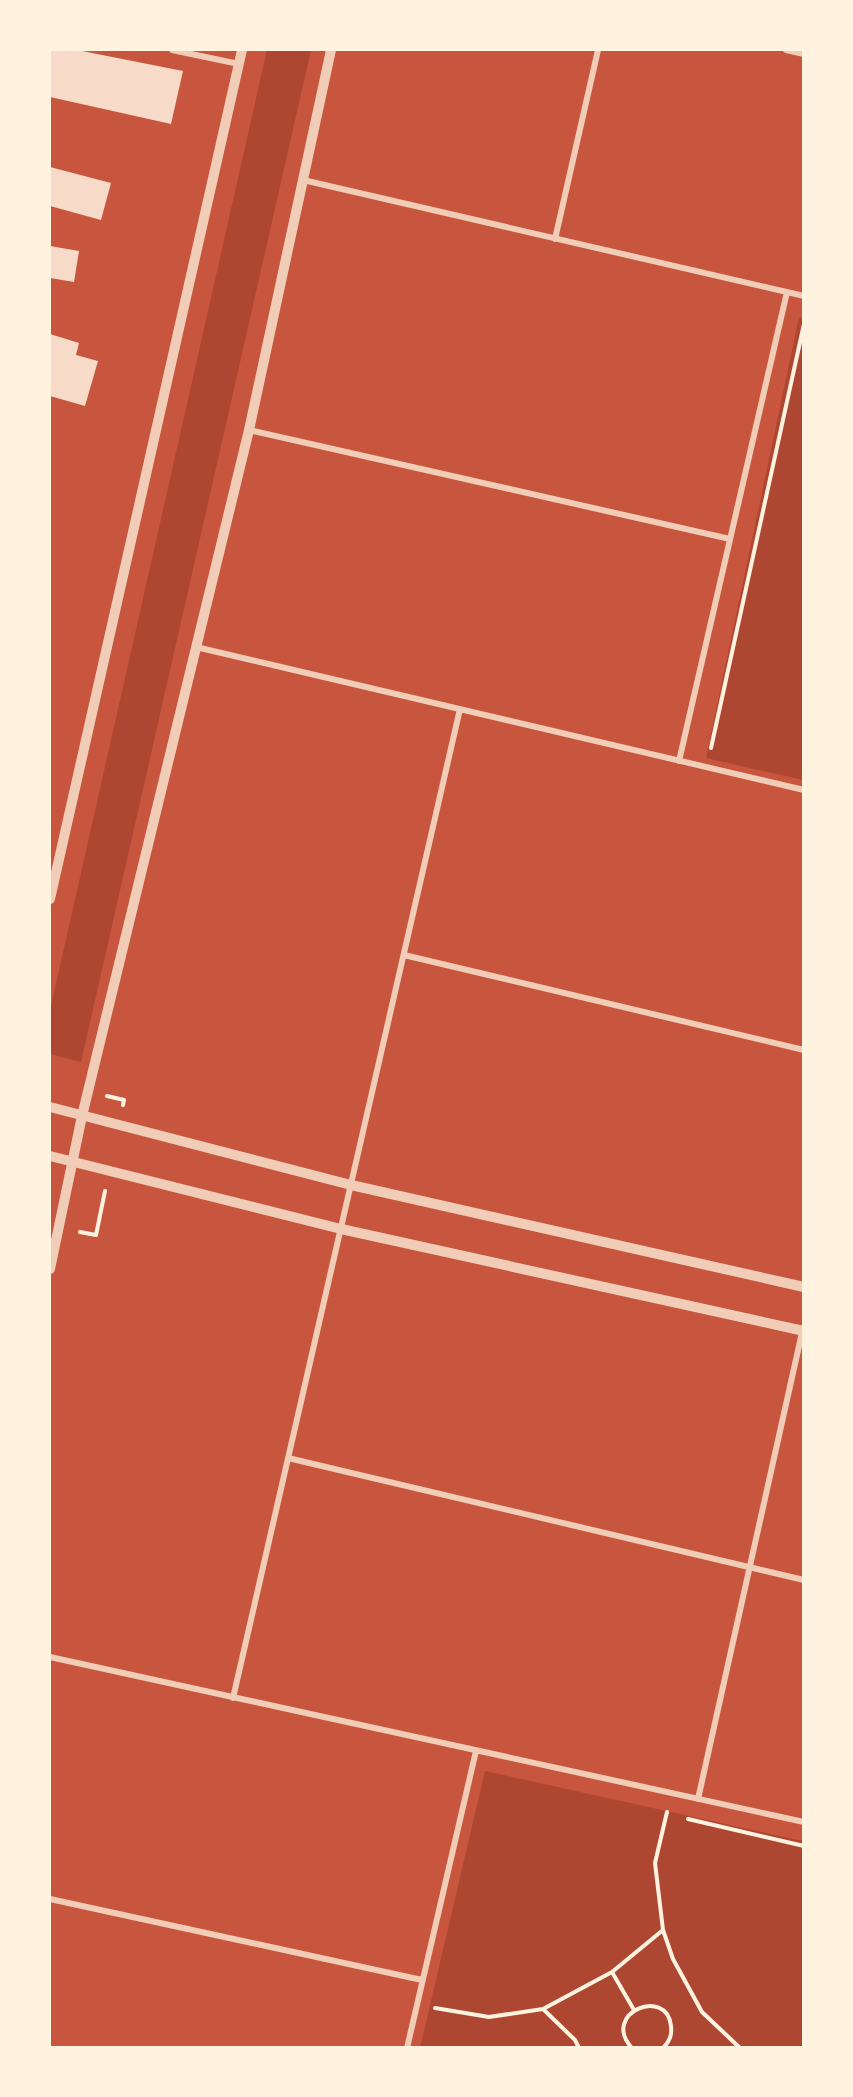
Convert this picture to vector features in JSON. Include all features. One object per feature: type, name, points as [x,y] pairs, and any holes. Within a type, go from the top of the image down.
[{"type":"street","points":[[172,50],[239,64]]},
{"type":"street","points":[[50,899],[242,50]]},
{"type":"street","points":[[50,1269],[82,1116],[249,430],[331,50]]},
{"type":"street","points":[[555,239],[598,50]]},
{"type":"street","points":[[786,50],[804,54]]},
{"type":"street","points":[[303,180],[804,296]]},
{"type":"street","points":[[679,761],[787,292]]},
{"type":"street","points":[[249,430],[730,539]]},
{"type":"street","points":[[196,647],[804,790]]},
{"type":"street","points":[[233,1698],[460,709]]},
{"type":"street","points":[[404,955],[804,1050]]},
{"type":"street","points":[[50,1107],[351,1185],[804,1287]]},
{"type":"street","points":[[50,1156],[341,1229],[803,1330],[698,1799]]},
{"type":"street","points":[[288,1458],[804,1580]]},
{"type":"street","points":[[50,1657],[804,1822]]},
{"type":"street","points":[[407,2048],[476,1751]]},
{"type":"street","points":[[50,1899],[422,1980]]},
{"type":"path","points":[[710,755],[804,324]]},
{"type":"path","points":[[671,1793],[655,1863],[663,1930],[673,1959],[702,2012],[740,2048]]},
{"type":"path","points":[[655,1811],[804,1846]]},
{"type":"path","points":[[435,1997],[432,2008],[489,2017],[543,2009],[612,1972],[663,1930]]},
{"type":"path","points":[[612,1972],[634,2010]]},
{"type":"path","points":[[632,2048],[625,2035],[626,2020],[634,2010],[644,2006],[652,2006],[666,2014],[670,2021],[671,2036],[663,2048]]},
{"type":"path","points":[[543,2009],[575,2040],[579,2048]]},
{"type":"shaded area","points":[[267,50],[311,50],[81,1062],[50,1054],[50,1010]]},
{"type":"shaded area","points":[[799,317],[804,318],[803,780],[706,758]]},
{"type":"shaded area","points":[[485,1771],[803,1841],[803,2047],[420,2048]]},
{"type":"building","points":[[50,50],[77,50],[183,71],[171,124],[50,97]]},
{"type":"building","points":[[50,167],[111,183],[101,220],[50,206]]},
{"type":"building","points":[[50,246],[79,251],[74,282],[50,278]]},
{"type":"building","points":[[50,334],[79,343],[76,355],[98,361],[85,406],[50,396]]}]
